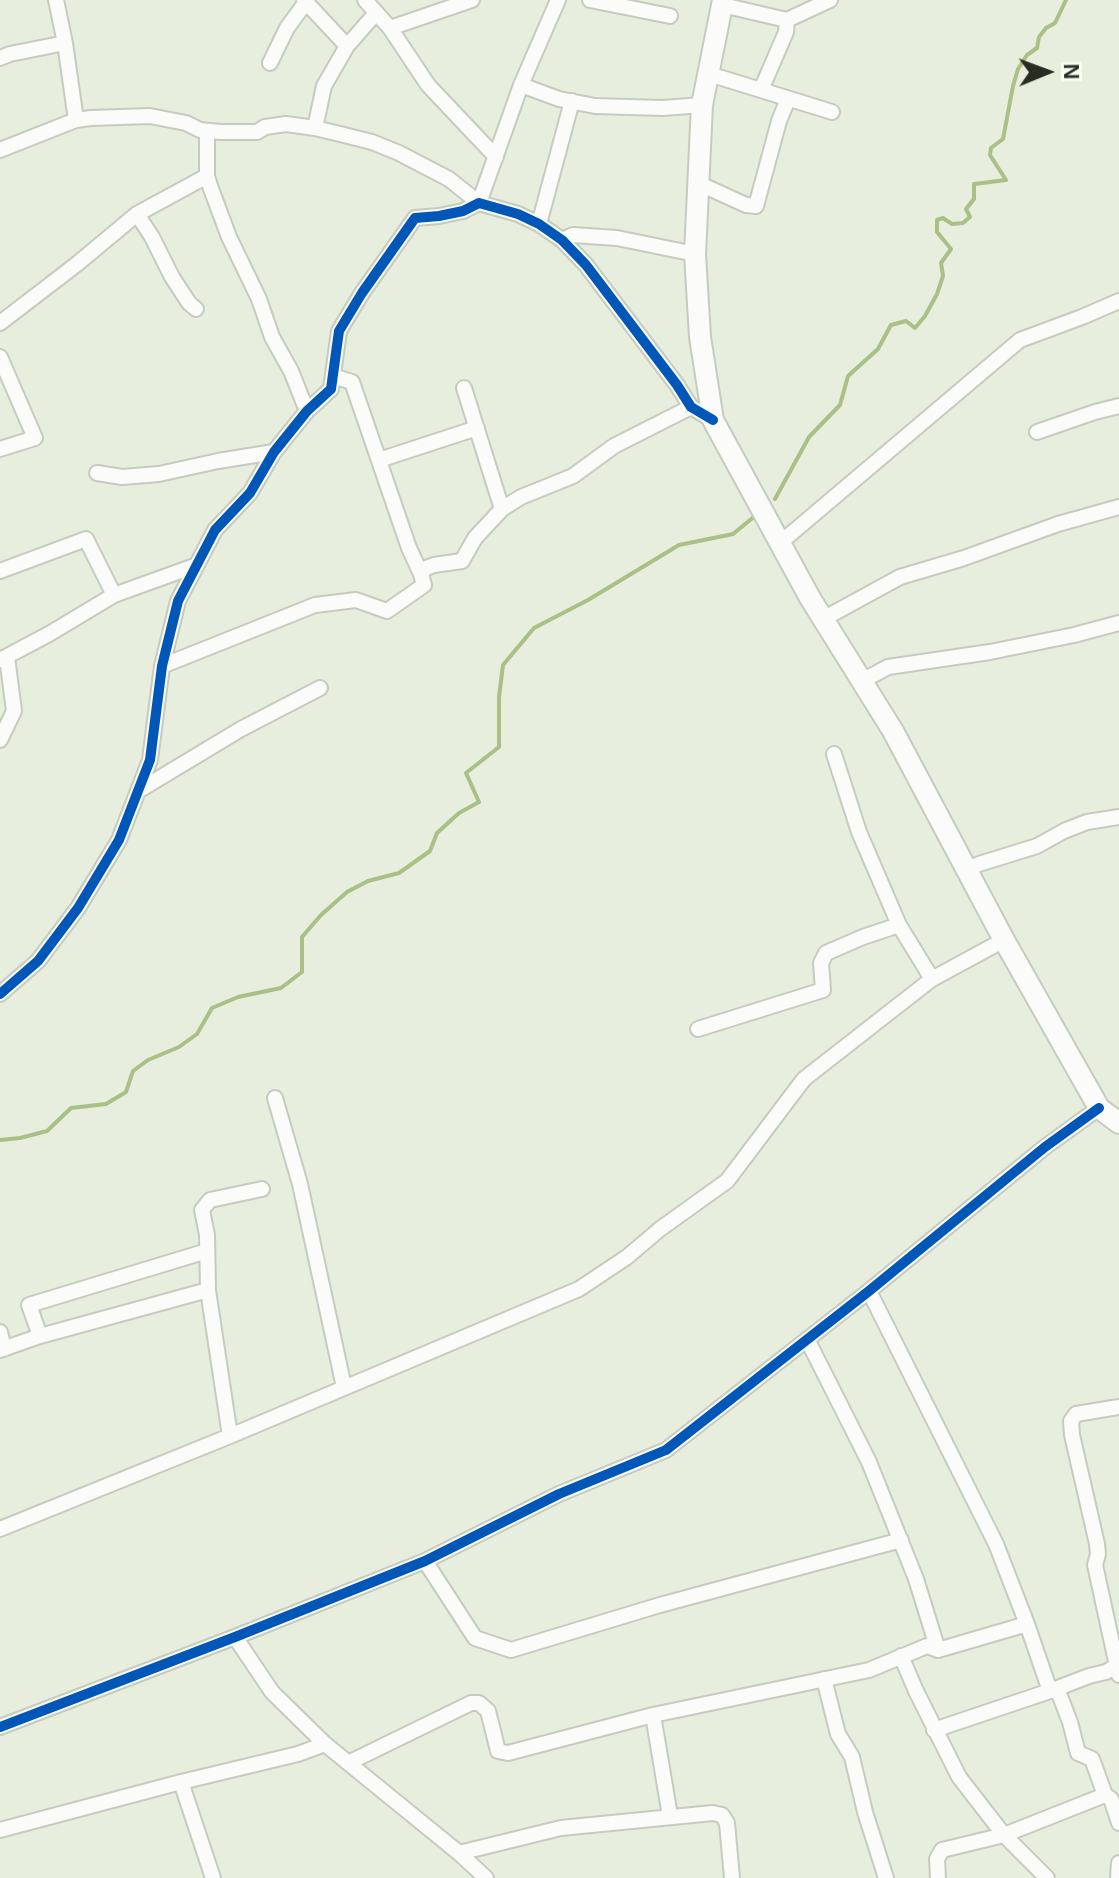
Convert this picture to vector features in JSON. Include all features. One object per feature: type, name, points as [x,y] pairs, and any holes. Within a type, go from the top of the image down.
[{"type":"street","points":[[56,0],[76,120]]},
{"type":"street","points":[[365,0],[390,28],[428,85],[496,157]]},
{"type":"street","points":[[390,28],[472,0]]},
{"type":"street","points":[[0,994],[38,961],[78,908],[119,840],[150,760],[162,666],[178,601],[215,530],[250,493],[274,452],[307,411],[331,389],[339,331],[415,218],[463,211],[479,203],[521,85],[558,0]]},
{"type":"street","points":[[590,0],[670,16]]},
{"type":"street","points":[[830,0],[787,20],[722,3],[702,105],[695,254],[700,337],[713,420],[823,619],[893,731],[1004,940],[1099,1108],[1119,1123]]},
{"type":"street","points":[[270,63],[287,28],[305,1],[347,46]]},
{"type":"street","points":[[315,128],[324,86],[347,46],[376,13]]},
{"type":"street","points":[[761,90],[786,32],[787,20]]},
{"type":"street","points":[[0,58],[65,43]]},
{"type":"street","points":[[709,74],[832,112]]},
{"type":"street","points":[[521,85],[559,99],[595,106],[663,108],[702,105]]},
{"type":"street","points":[[700,184],[746,205],[756,206],[788,99]]},
{"type":"street","points":[[539,224],[572,101]]},
{"type":"street","points":[[0,150],[76,120],[115,116],[150,116],[207,131],[257,132],[265,127],[286,124],[372,142],[449,179],[479,203],[518,214],[562,240],[586,265],[691,407],[713,420]]},
{"type":"street","points":[[207,131],[207,176],[229,237],[307,411]]},
{"type":"street","points":[[0,323],[137,214],[207,176]]},
{"type":"street","points":[[137,214],[172,277],[196,309]]},
{"type":"street","points":[[562,240],[573,235],[617,238],[695,254]]},
{"type":"street","points":[[780,543],[1020,340],[1119,301],[1119,295]]},
{"type":"street","points":[[0,357],[35,438],[0,449]]},
{"type":"street","points":[[162,666],[315,605],[356,600],[387,611],[424,585],[352,382],[333,376]]},
{"type":"street","points":[[464,388],[502,509]]},
{"type":"street","points":[[1037,432],[1119,406]]},
{"type":"street","points":[[421,574],[434,565],[462,561],[475,538],[502,509],[521,497],[573,476],[614,446],[691,407]]},
{"type":"street","points":[[379,460],[477,428]]},
{"type":"street","points":[[97,473],[122,477],[159,474],[274,452]]},
{"type":"street","points":[[823,619],[900,577],[1119,507]]},
{"type":"street","points":[[0,571],[86,539],[114,595]]},
{"type":"street","points":[[0,740],[14,711],[3,658],[114,595],[197,565]]},
{"type":"street","points":[[862,681],[888,667],[990,652],[1119,623]]},
{"type":"street","points":[[138,791],[241,729],[320,688]]},
{"type":"street","points":[[834,754],[859,832],[899,925],[932,979]]},
{"type":"street","points":[[966,870],[1037,846],[1087,822],[1119,817]]},
{"type":"street","points":[[698,1029],[823,990],[821,963],[826,953],[899,925]]},
{"type":"street","points":[[0,1529],[579,1289],[627,1257],[727,1181],[804,1079],[932,979],[1004,940]]},
{"type":"street","points":[[275,1098],[300,1184],[344,1387]]},
{"type":"street","points":[[0,1727],[425,1561],[559,1494],[666,1450],[869,1291],[1045,1147],[1099,1108]]},
{"type":"street","points":[[230,1436],[208,1290],[207,1235],[202,1210],[210,1200],[262,1189]]},
{"type":"street","points":[[40,1336],[29,1305],[207,1251]]},
{"type":"street","points":[[0,1332],[2,1350],[40,1336],[208,1290]]},
{"type":"street","points":[[869,1291],[996,1544],[1050,1691]]},
{"type":"street","points":[[807,1339],[869,1462],[916,1579],[938,1650]]},
{"type":"street","points":[[934,1730],[1089,1676],[1117,1671],[1095,1565],[1097,1544],[1071,1421],[1076,1414],[1119,1407]]},
{"type":"street","points":[[425,1561],[475,1638],[511,1650],[660,1605],[901,1540]]},
{"type":"street","points":[[348,1763],[471,1703],[479,1703],[488,1711],[498,1751],[508,1753],[653,1715],[869,1670],[927,1646],[938,1650],[1027,1624]]},
{"type":"street","points":[[235,1637],[272,1692],[325,1744],[486,1878]]},
{"type":"street","points":[[901,1656],[959,1777],[1004,1835],[1047,1878]]},
{"type":"street","points":[[824,1679],[838,1734],[852,1757],[886,1878]]},
{"type":"street","points":[[1050,1691],[1058,1691],[1078,1753],[1092,1759],[1119,1823]]},
{"type":"street","points":[[653,1715],[670,1816]]},
{"type":"street","points":[[0,1830],[298,1754],[325,1744]]},
{"type":"street","points":[[181,1782],[213,1878]]},
{"type":"street","points":[[938,1878],[937,1859],[942,1850],[1004,1835],[1105,1795]]},
{"type":"street","points":[[459,1853],[561,1828],[713,1813],[722,1815],[727,1823],[732,1878]]},
{"type":"street","points":[[1118,1878],[1119,1863]]},
{"type":"waterway","points":[[775,499],[809,437],[840,405],[848,376],[878,349],[891,325],[906,321],[915,328],[925,316],[943,276],[941,263],[951,249],[937,232],[937,220],[943,218],[952,224],[963,223],[970,217],[966,209],[974,199],[974,184],[1006,180],[990,155],[991,148],[1003,139],[1018,69],[1027,55],[1037,48],[1039,37],[1046,28],[1055,23],[1066,0]]},
{"type":"waterway","points":[[0,1140],[47,1131],[71,1108],[106,1104],[126,1092],[133,1071],[197,1034],[212,1008],[238,997],[281,988],[302,972],[302,937],[321,915],[347,892],[368,881],[399,873],[430,851],[437,833],[459,813],[479,802],[466,773],[499,747],[499,697],[503,665],[534,628],[588,600],[679,545],[733,534],[755,516]]},
{"type":"cycle path","points":[[0,994],[38,961],[78,908],[119,840],[150,760],[162,666],[178,601],[215,530],[250,493],[274,452],[307,411],[331,389],[339,331],[415,218],[463,211],[479,203],[518,214],[539,224],[562,240],[586,265],[691,407],[713,420]]},
{"type":"cycle path","points":[[0,1727],[425,1561],[559,1494],[666,1450],[869,1291],[1045,1147],[1099,1108]]}]
